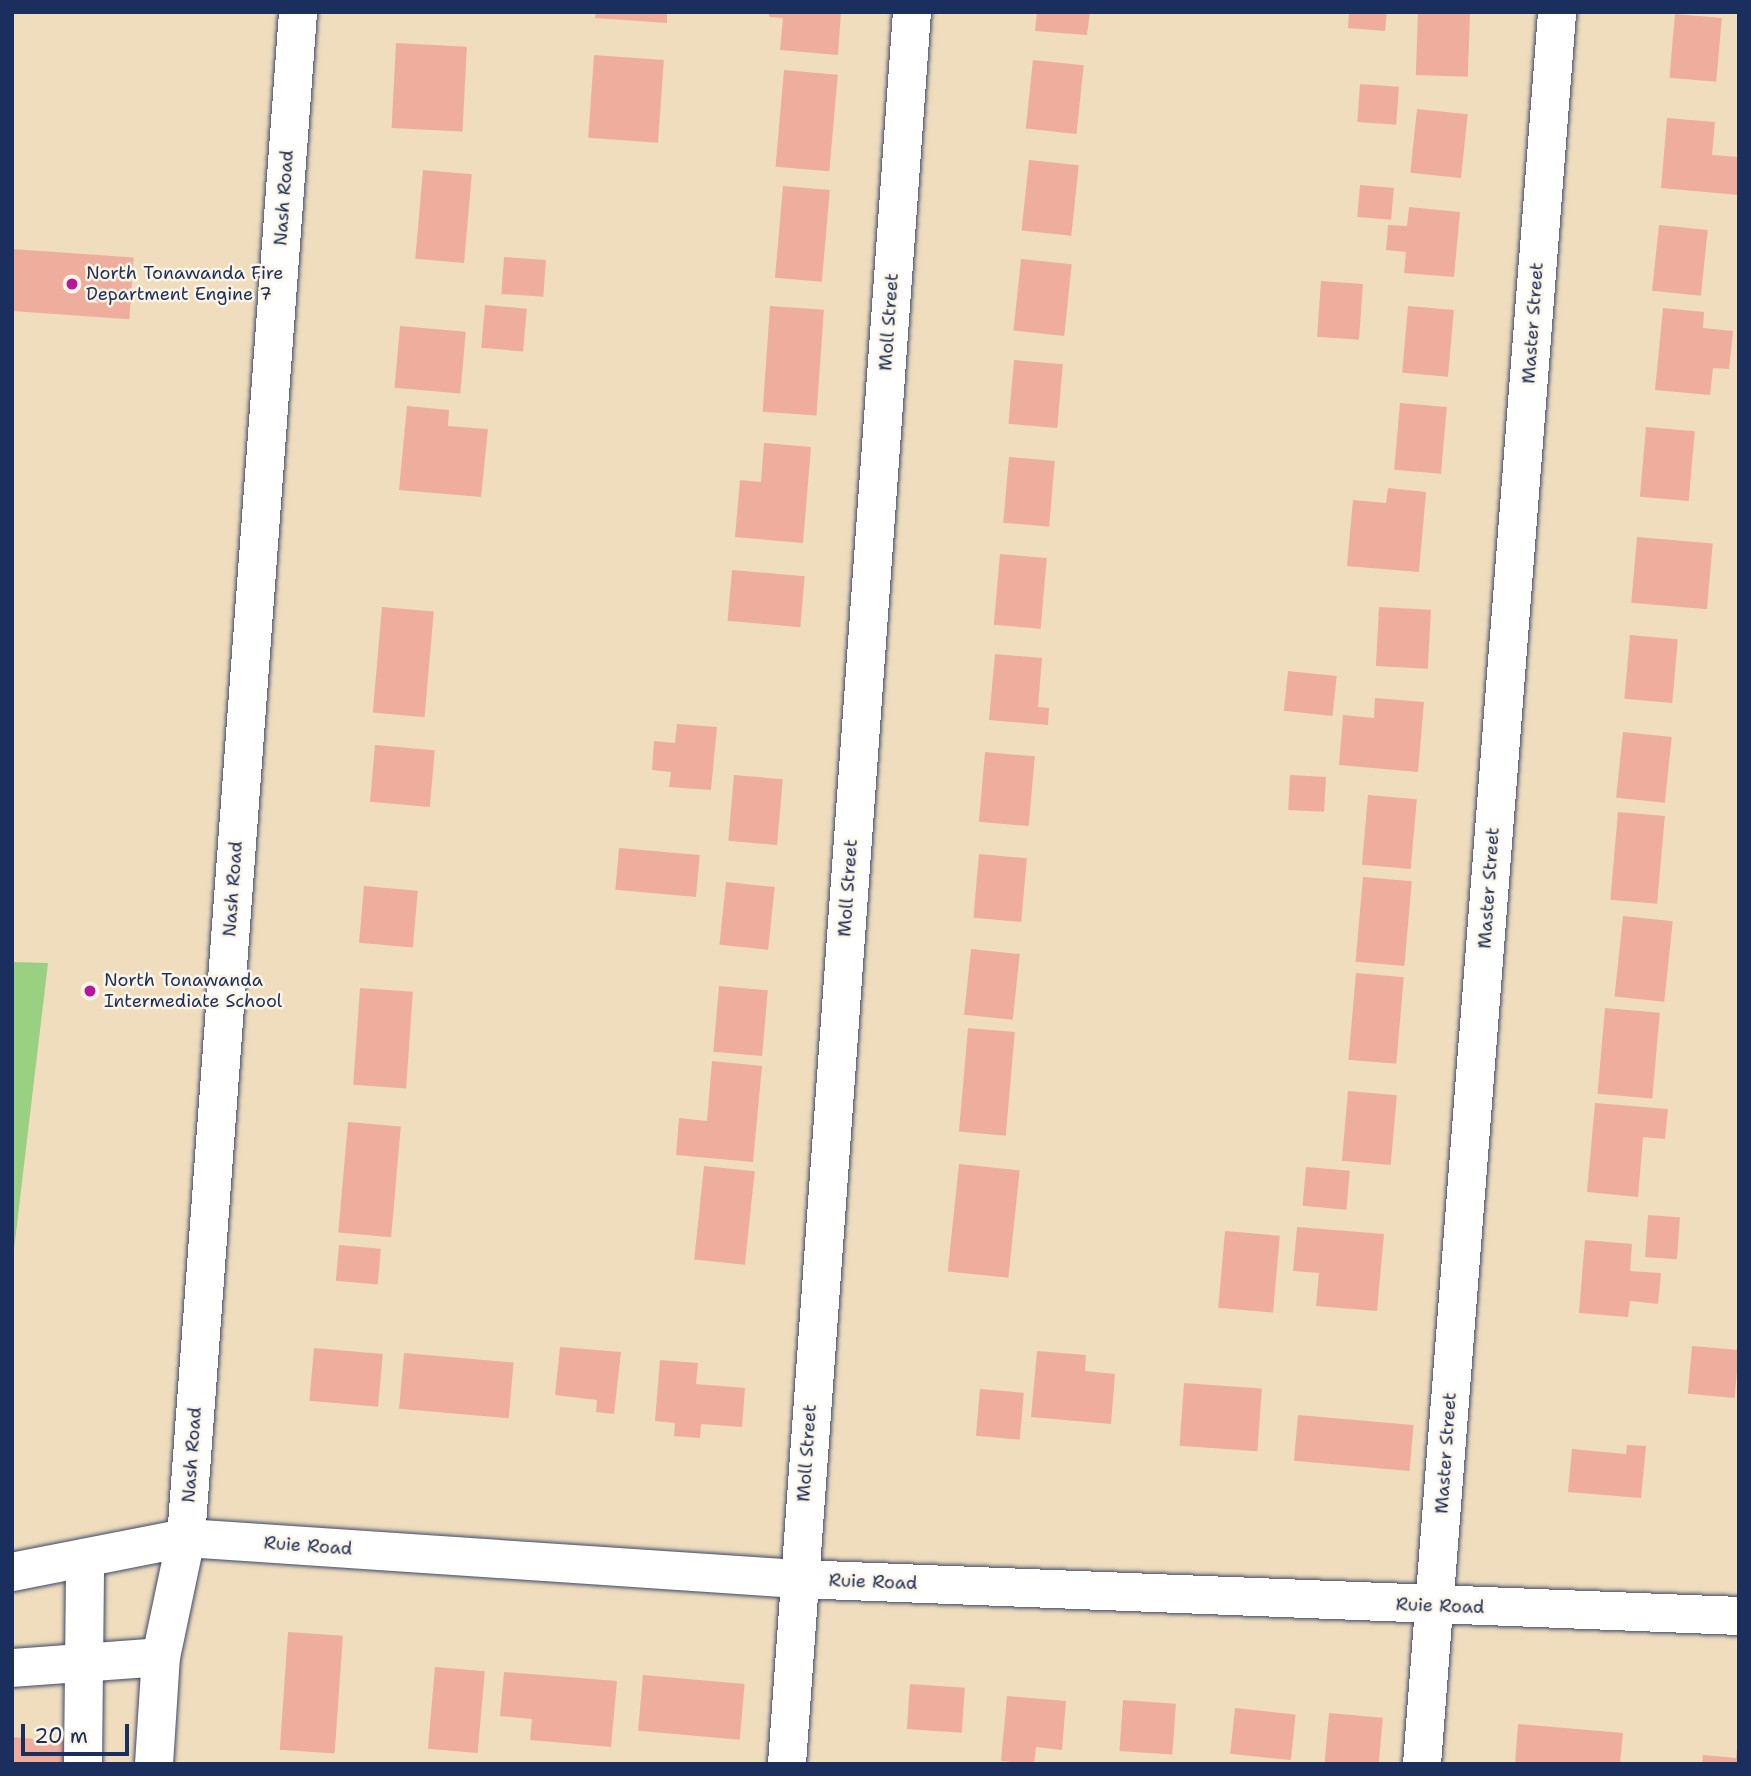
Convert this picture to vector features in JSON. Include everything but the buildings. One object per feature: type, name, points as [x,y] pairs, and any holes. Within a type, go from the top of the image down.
[{"type":"street","name":"Nash Road","points":[[154,1764],[161,1657],[186,1538],[298,12]]},
{"type":"street","name":"Moll Street","points":[[787,1764],[798,1579],[912,12]]},
{"type":"street","name":"Master Street","points":[[1422,1764],[1557,12]]},
{"type":"street","name":"Ruie Road","points":[[12,1572],[186,1538],[798,1579],[1739,1616]]},
{"type":"street","points":[[83,1764],[85,1559]]},
{"type":"street","points":[[12,1668],[161,1657]]},
{"type":"green space","points":[[12,962],[48,963],[12,1266]]},
{"type":"place","name":"North Tonawanda Fire Department Engine 7","points":[[72,284]]},
{"type":"place","name":"North Tonawanda Intermediate School","points":[[90,991]]}]
